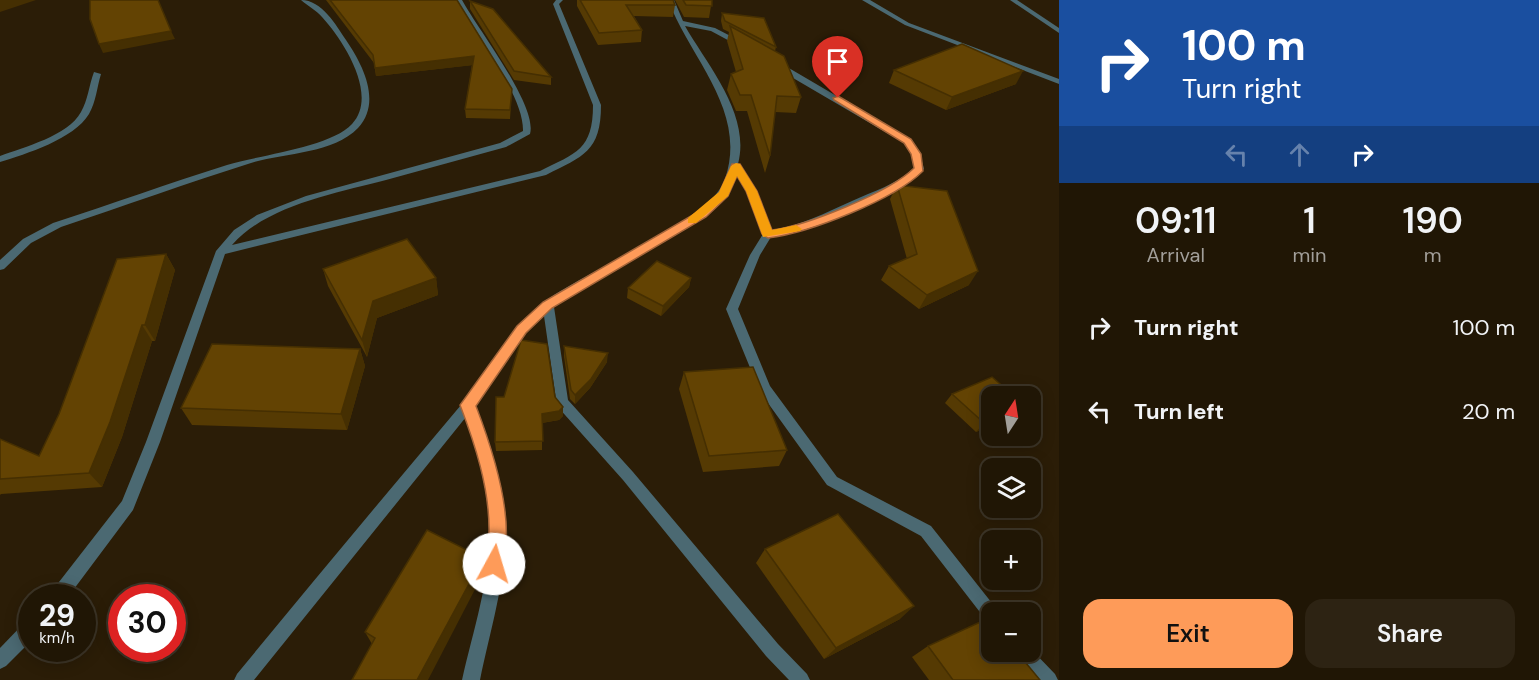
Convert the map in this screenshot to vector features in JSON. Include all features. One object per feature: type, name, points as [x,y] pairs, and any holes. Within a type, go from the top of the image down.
[{"type":"street","points":[[0,266],[27,241],[57,225],[253,160],[328,142],[346,134],[356,125],[362,114],[366,95],[363,74],[317,7],[304,0]]},
{"type":"street","points":[[68,584],[128,505],[153,442],[197,313],[221,251],[238,232],[261,217],[309,198],[503,145],[527,132],[528,115],[518,95],[468,20],[459,0]]},
{"type":"street","points":[[243,680],[468,405],[522,330],[548,305],[702,214],[724,194],[736,166],[737,140],[721,91],[680,23],[671,0]]},
{"type":"street","points":[[865,0],[908,24],[1059,82]]},
{"type":"street","points":[[1013,0],[1059,31]]},
{"type":"street","points":[[221,251],[543,173],[579,155],[590,144],[594,132],[597,105],[557,2]]},
{"type":"street","points":[[680,23],[713,29],[748,48]]},
{"type":"street","points":[[767,59],[907,141],[916,154],[919,169],[907,181],[827,218],[788,232],[768,234]]},
{"type":"street","points":[[0,159],[54,137],[79,122],[89,102],[97,74]]},
{"type":"street","points":[[736,166],[752,191],[768,234]]},
{"type":"street","points":[[768,234],[755,255],[732,309],[765,388],[832,481],[926,531],[982,602]]},
{"type":"street","points":[[548,305],[562,402],[628,476],[772,650],[801,680]]},
{"type":"street","points":[[468,405],[481,439],[493,490],[498,529],[494,564],[471,680]]},
{"type":"street","points":[[0,660],[18,641]]},
{"type":"street","points":[[1032,662],[1049,680]]},
{"type":"building","points":[[90,0],[158,0],[171,31],[99,44],[90,19]]},
{"type":"building","points":[[330,0],[457,0],[512,89],[510,110],[465,109],[474,56],[375,68],[373,55]]},
{"type":"building","points":[[580,0],[673,0],[675,5],[626,5],[642,30],[599,33]]},
{"type":"building","points":[[683,0],[712,0],[712,6],[686,5]]},
{"type":"building","points":[[470,1],[493,9],[551,77],[514,71]]},
{"type":"building","points":[[722,13],[764,18],[776,47],[725,21]]},
{"type":"building","points":[[730,26],[784,56],[801,97],[777,96],[770,156],[751,95],[740,95],[731,74],[743,69]]},
{"type":"building","points":[[962,44],[1023,71],[952,97],[894,70]]},
{"type":"building","points":[[897,185],[947,191],[978,271],[927,295],[889,266],[917,254]]},
{"type":"building","points":[[407,239],[436,278],[373,301],[362,340],[323,269]]},
{"type":"building","points":[[166,254],[145,325],[142,325],[110,422],[89,473],[0,479],[0,439],[39,456],[59,414],[117,259]]},
{"type":"building","points":[[657,261],[691,278],[663,306],[628,288]]},
{"type":"building","points":[[521,340],[547,344],[555,397],[563,407],[559,411],[542,414],[543,441],[495,442],[496,397],[504,397]]},
{"type":"building","points":[[212,344],[360,349],[341,414],[181,408]]},
{"type":"building","points":[[564,346],[608,353],[591,379],[575,395],[571,390]]},
{"type":"building","points":[[753,367],[787,450],[709,456],[684,372]]},
{"type":"building","points":[[992,377],[1002,386],[981,386],[981,420],[952,394]]},
{"type":"building","points":[[838,514],[914,606],[836,648],[765,549]]},
{"type":"building","points":[[427,530],[483,558],[417,680],[352,680],[375,638],[365,632]]},
{"type":"building","points":[[981,622],[981,662],[1025,662],[1040,680],[953,680],[928,646]]},
{"type":"slow traffic","points":[[692,221],[724,194],[736,166],[752,191],[768,234],[796,229]]},
{"type":"route","points":[[494,564],[498,529],[493,490],[481,439],[468,405],[522,330],[548,305],[702,214],[724,194],[736,166],[752,191],[768,234],[788,232],[827,218],[907,181],[919,169],[916,154],[907,141],[838,98]]}]
